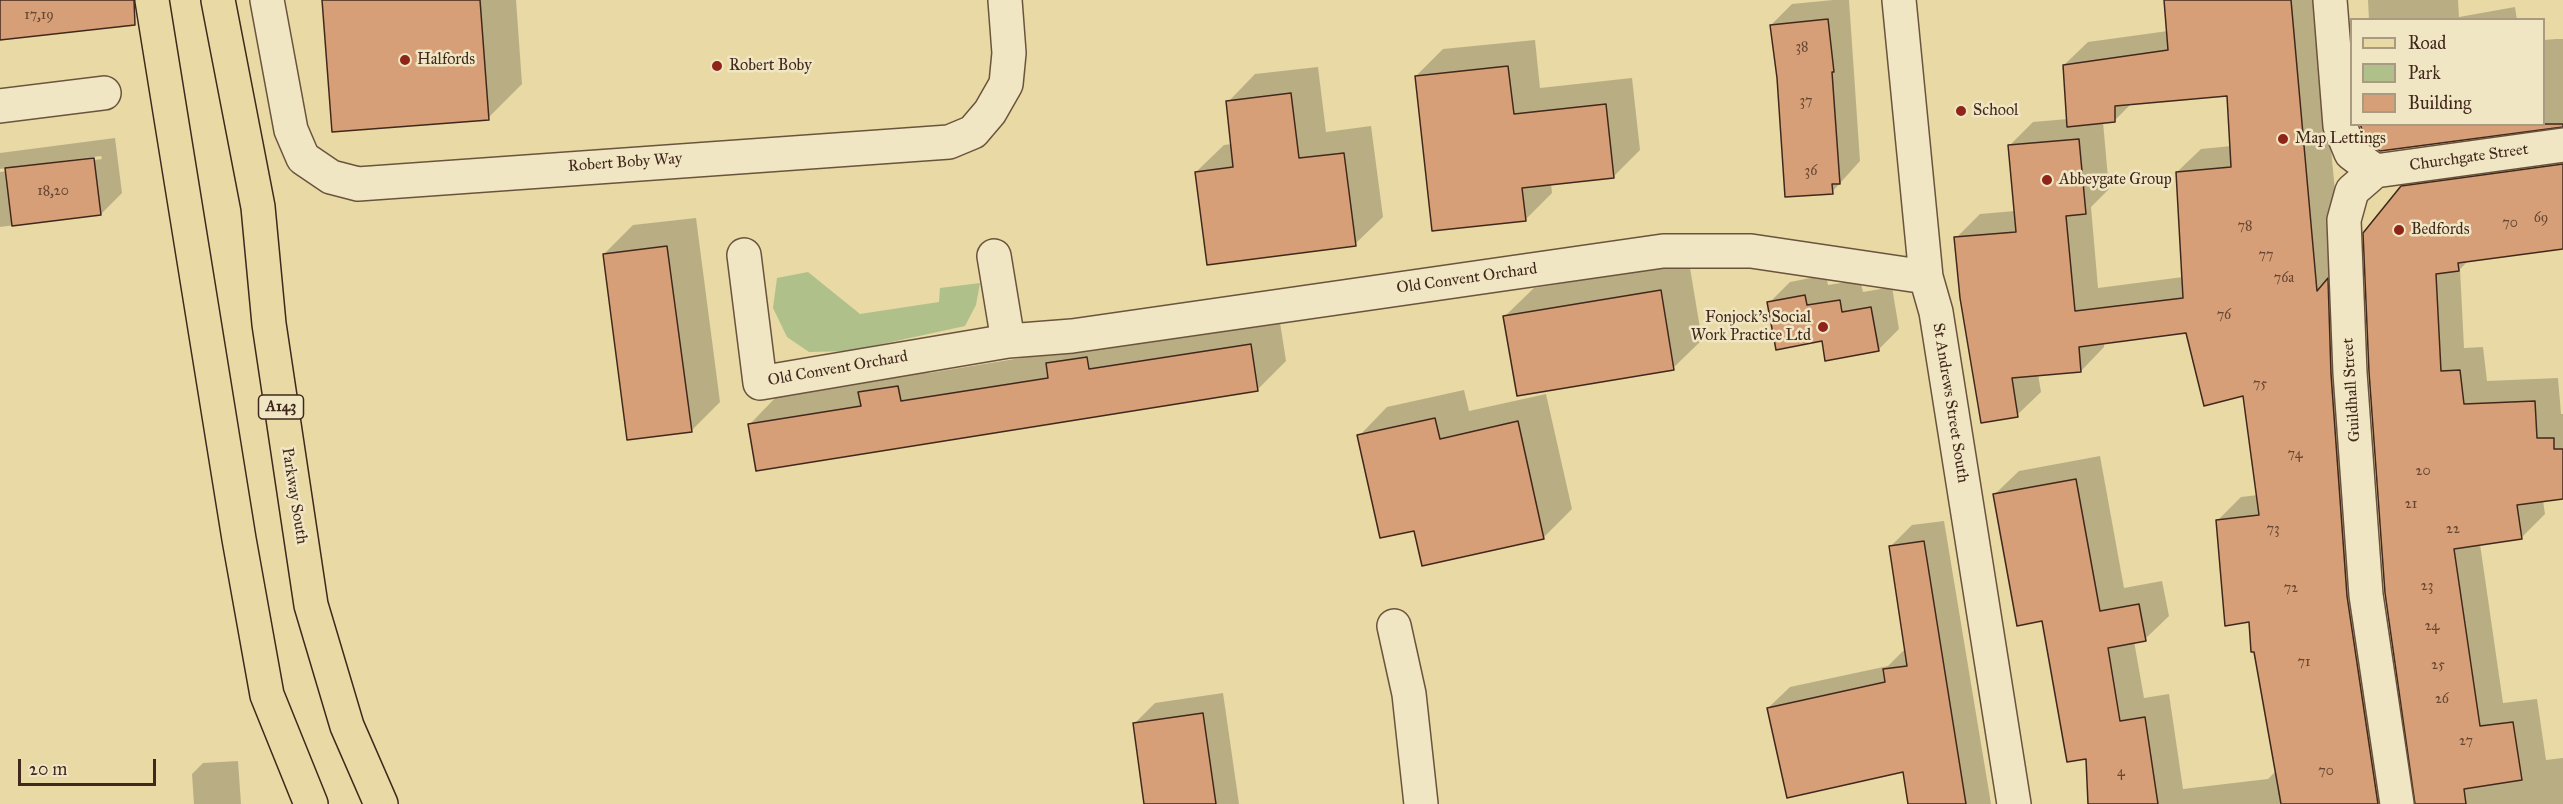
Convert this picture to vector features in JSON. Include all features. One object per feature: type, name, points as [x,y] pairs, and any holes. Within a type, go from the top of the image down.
[{"type":"main road","points":[[152,0],[239,539],[267,695],[312,804]]},
{"type":"main road","name":"Parkway South","points":[[218,0],[258,207],[269,324],[311,605],[347,726],[381,804]]},
{"type":"street","name":"Robert Boby Way","points":[[267,0],[291,130],[303,158],[331,177],[357,184],[949,142],[973,132],[990,112],[1006,84],[1010,53],[1005,0]]},
{"type":"street","name":"St Andrews Street South","points":[[1899,0],[1926,277],[1936,312],[2013,804]]},
{"type":"street","points":[[2330,0],[2340,126],[2351,153],[2375,171]]},
{"type":"street","points":[[0,106],[104,93]]},
{"type":"street","name":"Churchgate Street","points":[[2375,171],[2563,145]]},
{"type":"street","name":"Guildhall Street","points":[[2375,171],[2352,191],[2344,220],[2350,373],[2366,595],[2397,804]]},
{"type":"street","name":"Old Convent Orchard","points":[[744,255],[760,383],[1008,341],[1072,336],[1663,251],[1751,250],[1926,277]]},
{"type":"street","points":[[994,256],[1008,341]]},
{"type":"street","points":[[1394,626],[1409,694],[1421,804]]},
{"type":"green space","points":[[808,272],[860,314],[939,302],[940,288],[980,283],[976,305],[965,326],[850,351],[809,352],[787,337],[773,308],[777,278]]},
{"type":"building","points":[[0,0],[134,0],[135,25],[0,40]]},
{"type":"building","name":"Halfords","points":[[322,0],[480,0],[489,120],[332,132]]},
{"type":"building","points":[[2164,0],[2291,0],[2317,291],[2328,278],[2331,374],[2347,596],[2378,804],[2281,804],[2254,652],[2251,652],[2249,622],[2225,626],[2216,520],[2259,515],[2243,396],[2204,406],[2186,333],[2079,347],[2081,372],[2012,378],[2018,417],[1981,423],[1960,298],[1954,237],[2016,232],[2008,145],[2079,139],[2086,214],[2066,216],[2075,311],[2183,298],[2176,172],[2231,167],[2227,96],[2115,106],[2115,122],[2067,127],[2063,65],[2168,50]]},
{"type":"building","points":[[1828,19],[1834,72],[1832,72],[1840,184],[1832,184],[1833,194],[1785,197],[1777,78],[1770,25]]},
{"type":"building","points":[[1508,66],[1514,114],[1606,104],[1614,178],[1522,188],[1526,221],[1432,231],[1415,76]]},
{"type":"building","points":[[1291,93],[1299,158],[1344,153],[1356,246],[1207,265],[1195,172],[1233,167],[1226,101]]},
{"type":"building","points":[[2545,124],[2563,124],[2563,127],[2380,151],[2366,140],[2361,126],[2545,126]]},
{"type":"building","points":[[94,158],[101,215],[12,226],[5,168]]},
{"type":"building","points":[[2563,164],[2563,249],[2458,263],[2459,271],[2436,274],[2441,371],[2460,370],[2464,404],[2535,401],[2537,438],[2554,438],[2554,449],[2563,449],[2563,499],[2517,505],[2522,539],[2454,549],[2480,726],[2513,722],[2522,780],[2464,789],[2466,804],[2415,804],[2385,593],[2369,372],[2363,233],[2401,186]]},
{"type":"building","points":[[667,246],[692,432],[627,440],[603,254]]},
{"type":"building","points":[[1661,290],[1674,370],[1517,396],[1503,316]]},
{"type":"building","name":"Fonjock's Social Work Practice Ltd","points":[[1805,295],[1807,305],[1840,300],[1842,312],[1871,307],[1879,351],[1825,361],[1822,341],[1776,350],[1767,302]]},
{"type":"building","points":[[1251,344],[1258,391],[756,471],[748,424],[861,406],[858,392],[898,386],[901,401],[1048,378],[1046,363],[1087,357],[1089,369]]},
{"type":"building","points":[[1435,418],[1440,439],[1518,421],[1544,539],[1422,566],[1414,531],[1380,538],[1357,435]]},
{"type":"building","points":[[2076,479],[2100,611],[2139,604],[2146,641],[2108,648],[2120,721],[2145,717],[2158,804],[2088,804],[2086,759],[2067,762],[2042,621],[2017,626],[1993,494]]},
{"type":"building","points":[[1924,541],[1966,804],[1908,804],[1903,772],[1787,798],[1767,708],[1885,682],[1883,669],[1907,666],[1889,546]]},
{"type":"building","points":[[1203,713],[1216,804],[1144,804],[1133,723]]},
{"type":"place","name":"Halfords","points":[[405,60]]},
{"type":"place","name":"Robert Boby","points":[[717,66]]},
{"type":"place","name":"School","points":[[1961,111]]},
{"type":"place","name":"Map Lettings","points":[[2283,139]]},
{"type":"place","name":"Abbeygate Group","points":[[2047,180]]},
{"type":"place","name":"Bedfords","points":[[2399,230]]},
{"type":"place","name":"Fonjock's Social Work Practice Ltd","points":[[1823,327]]}]
